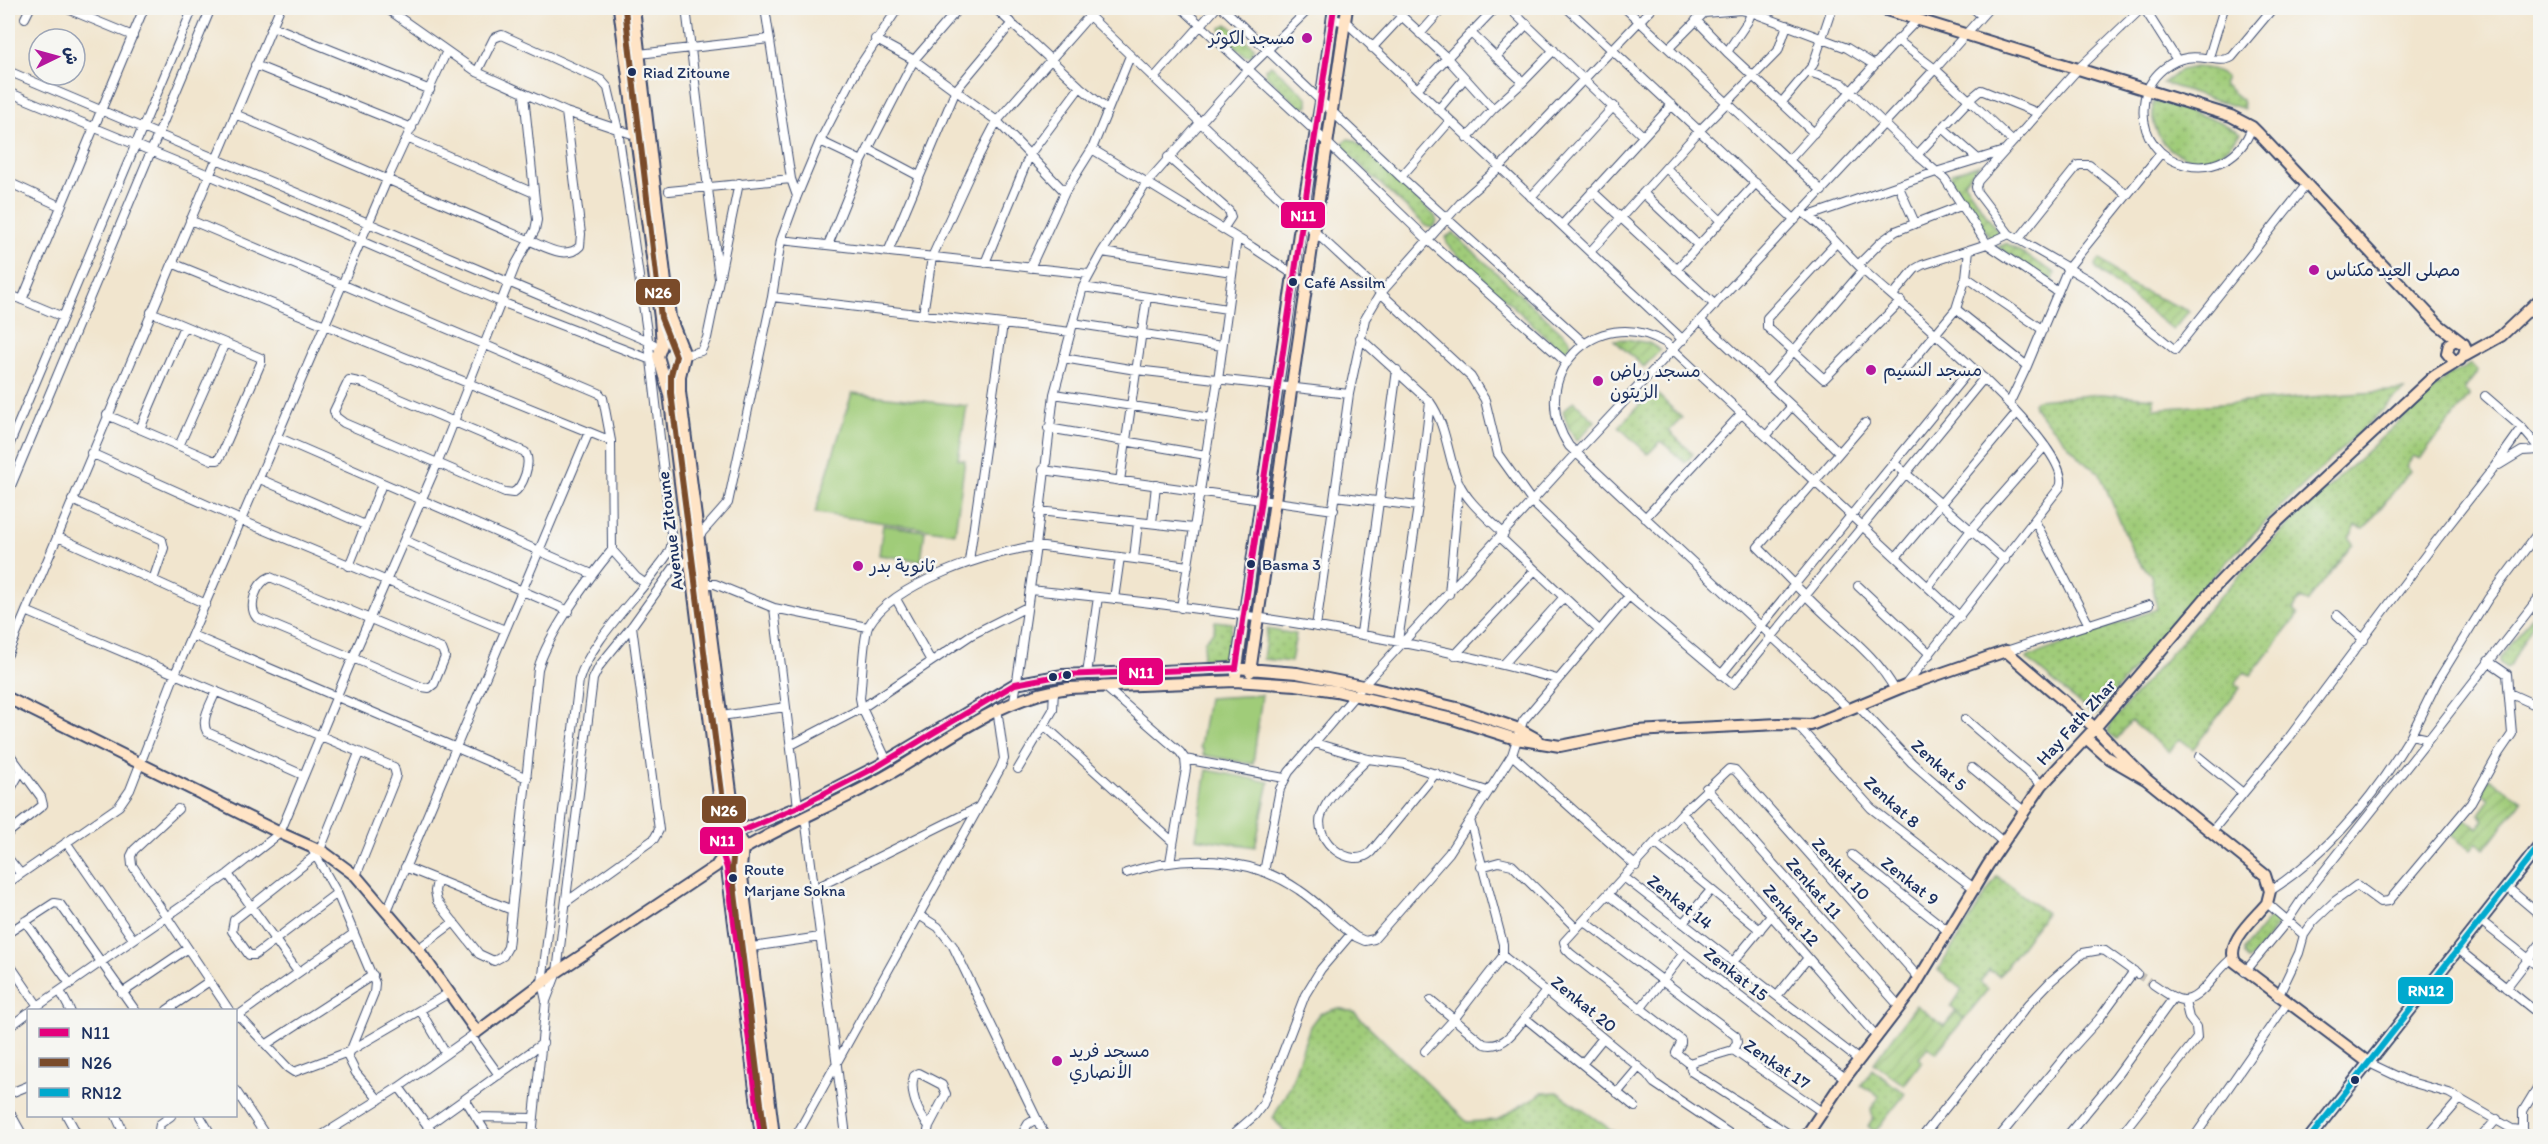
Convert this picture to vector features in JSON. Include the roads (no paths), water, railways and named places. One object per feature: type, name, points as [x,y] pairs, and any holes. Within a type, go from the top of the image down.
[{"type":"street","points":[[25,18],[30,8]]},
{"type":"street","points":[[65,8],[133,36]]},
{"type":"street","points":[[22,300],[144,8]]},
{"type":"street","points":[[8,448],[193,8]]},
{"type":"street","points":[[8,493],[211,8]]},
{"type":"street","points":[[8,654],[280,8]]},
{"type":"street","points":[[386,8],[477,72],[566,112],[635,135]]},
{"type":"street","name":"Avenue Zitoune","points":[[619,8],[660,318],[661,347],[658,363],[669,394],[720,804],[720,846],[724,857],[761,1137]]},
{"type":"street","name":"Avenue Zitoune","points":[[634,8],[670,317],[683,355],[681,392],[721,716],[742,853],[774,1137]]},
{"type":"street","points":[[686,8],[719,279]]},
{"type":"street","points":[[765,8],[791,179],[797,196]]},
{"type":"street","points":[[698,537],[728,503],[781,240],[797,196],[820,141],[875,39],[898,8]]},
{"type":"street","points":[[828,245],[862,161],[914,60],[958,8]]},
{"type":"street","points":[[995,8],[1108,110]]},
{"type":"street","points":[[1081,8],[1476,384],[1489,410],[1498,454],[1533,503],[1629,596],[1733,684],[1984,378]]},
{"type":"street","points":[[923,314],[932,257],[997,121],[1096,8]]},
{"type":"street","points":[[1182,8],[1428,240],[1567,363],[1585,344],[1613,332],[1636,331],[1657,338],[1674,349],[1960,617]]},
{"type":"street","points":[[1154,78],[1216,8]]},
{"type":"street","points":[[1223,8],[1446,219],[1585,344]]},
{"type":"street","points":[[1014,702],[1036,546],[1048,428],[1054,394],[1083,287],[1102,252],[1146,184],[1248,69],[1310,8]]},
{"type":"street","points":[[1249,681],[1347,8]]},
{"type":"street","points":[[1393,8],[1466,78],[1493,109]]},
{"type":"street","points":[[1420,34],[1443,8]]},
{"type":"street","points":[[1417,89],[1495,8]]},
{"type":"street","points":[[1509,8],[1643,136]]},
{"type":"street","points":[[1567,8],[1795,220]]},
{"type":"street","points":[[1625,8],[1822,191]]},
{"type":"street","points":[[1316,627],[1349,394],[1365,319],[1380,294],[1446,219],[1500,167],[1652,8]]},
{"type":"street","points":[[1782,102],[1809,72],[1832,8]]},
{"type":"street","points":[[1880,8],[1899,10],[1917,20],[2148,89],[2231,116],[2252,127],[2439,325],[2462,342],[2472,346],[2486,345]]},
{"type":"street","points":[[1973,8],[1982,16]]},
{"type":"street","points":[[1806,214],[1822,191],[1989,8]]},
{"type":"street","points":[[2177,60],[2143,8],[2078,69],[1977,181],[1976,187],[1993,215],[2009,234],[2092,282],[2175,350],[2307,184]]},
{"type":"street","points":[[2209,57],[2224,8]]},
{"type":"street","points":[[2252,127],[2238,150],[2225,160],[2209,166],[2184,165],[2161,153],[2151,140],[2144,124],[2143,107],[2148,89],[2162,69],[2177,60],[2194,56],[2223,60],[2232,57],[2273,8]]},
{"type":"street","points":[[1669,48],[1704,13],[1714,10],[1752,10],[1860,54],[1873,64]]},
{"type":"street","points":[[1727,52],[1752,10]]},
{"type":"street","points":[[1235,681],[1301,219],[1322,102],[1334,13],[1683,340]]},
{"type":"street","points":[[1372,48],[1401,16]]},
{"type":"street","points":[[1696,20],[1814,133]]},
{"type":"street","points":[[1789,160],[1852,92],[1873,64],[1917,20]]},
{"type":"street","points":[[888,252],[956,90],[1012,23]]},
{"type":"street","points":[[1496,57],[1527,24]]},
{"type":"street","points":[[1590,252],[1665,168],[1778,51],[1786,25]]},
{"type":"street","points":[[272,26],[430,90]]},
{"type":"street","points":[[1471,33],[1523,82]]},
{"type":"street","points":[[477,72],[494,38],[498,35],[507,36],[605,83],[618,130],[648,341],[658,363],[672,542],[669,552],[646,584],[588,657],[579,680],[542,983],[546,1001],[532,1137]]},
{"type":"street","points":[[639,54],[769,39]]},
{"type":"street","points":[[875,39],[914,60],[997,121],[1065,192]]},
{"type":"street","points":[[1897,40],[1935,69],[2013,142]]},
{"type":"street","points":[[1467,138],[1493,109],[1554,50]]},
{"type":"street","points":[[8,882],[119,806],[130,790],[175,674],[243,521],[387,180],[446,52]]},
{"type":"street","points":[[1030,268],[1065,192],[1092,149],[1130,56]]},
{"type":"street","points":[[255,65],[412,128]]},
{"type":"street","points":[[8,70],[661,347],[672,342],[683,355]]},
{"type":"street","points":[[1809,72],[1842,83],[1945,179],[1987,244],[2058,292]]},
{"type":"street","points":[[1438,110],[1466,78]]},
{"type":"street","points":[[985,263],[1030,154],[1080,87]]},
{"type":"street","points":[[1917,155],[1980,90],[2038,113]]},
{"type":"street","points":[[8,92],[209,175],[360,243],[501,302],[675,369],[683,355],[701,351],[705,345],[739,183]]},
{"type":"street","points":[[34,1009],[228,874],[280,833],[319,736],[454,424],[509,282],[536,225],[524,95]]},
{"type":"street","points":[[1562,225],[1672,105]]},
{"type":"street","points":[[1531,197],[1614,106]]},
{"type":"street","points":[[235,114],[528,240],[567,254],[580,246],[581,234],[566,112]]},
{"type":"street","points":[[1401,177],[1450,121]]},
{"type":"street","points":[[1943,128],[1978,159]]},
{"type":"street","points":[[407,138],[534,193]]},
{"type":"street","points":[[820,141],[862,161]]},
{"type":"street","points":[[868,149],[919,176]]},
{"type":"street","points":[[1092,149],[1308,284]]},
{"type":"street","points":[[1264,872],[1284,778],[1401,642],[1449,594],[1576,453],[1795,220],[1806,214],[2004,152]]},
{"type":"street","points":[[2009,404],[2068,268],[2161,153]]},
{"type":"street","points":[[1168,157],[1229,211],[1231,217],[1223,229]]},
{"type":"street","points":[[2018,240],[2078,165],[2089,165],[2127,195]]},
{"type":"street","points":[[1665,168],[1721,221]]},
{"type":"street","points":[[669,191],[791,179]]},
{"type":"street","points":[[8,182],[60,206]]},
{"type":"street","points":[[1676,270],[1756,183]]},
{"type":"street","points":[[1898,185],[1915,223]]},
{"type":"street","points":[[1592,191],[1715,305]]},
{"type":"street","points":[[1643,193],[1698,245]]},
{"type":"street","points":[[1767,382],[1794,352],[1882,241],[1915,223],[1963,206]]},
{"type":"street","points":[[1806,214],[1861,268],[1901,301],[1984,378],[2045,446],[2058,466],[2063,480],[2005,560],[1900,688]]},
{"type":"street","points":[[190,220],[344,283],[599,393],[603,398],[611,441],[612,550],[592,574],[541,657],[506,952],[494,960],[479,954],[438,901],[435,891],[437,882]]},
{"type":"street","points":[[1893,295],[1915,269],[2009,234]]},
{"type":"street","points":[[1181,608],[1218,380],[1237,238]]},
{"type":"street","points":[[781,240],[1089,274]]},
{"type":"street","points":[[1836,243],[1767,318],[1767,327],[1824,379],[1901,301]]},
{"type":"street","points":[[1902,374],[1956,309],[1966,277],[1969,250]]},
{"type":"street","points":[[1102,252],[1232,272]]},
{"type":"street","points":[[172,263],[611,441]]},
{"type":"street","points":[[1966,277],[2043,330]]},
{"type":"street","points":[[1083,287],[1227,309]]},
{"type":"street","points":[[8,294],[63,317]]},
{"type":"street","points":[[771,297],[1071,332]]},
{"type":"street","points":[[1120,480],[1148,297]]},
{"type":"street","points":[[2432,378],[2507,331],[2541,299]]},
{"type":"street","points":[[1956,309],[2027,366]]},
{"type":"street","points":[[107,415],[214,461],[221,455],[262,360],[256,354],[152,312]]},
{"type":"street","points":[[1701,321],[1839,452]]},
{"type":"street","points":[[1073,323],[1222,346]]},
{"type":"street","points":[[969,561],[1003,324]]},
{"type":"street","points":[[2439,325],[2450,358],[2462,358]]},
{"type":"street","points":[[140,429],[184,326]]},
{"type":"street","points":[[1360,338],[1430,402],[1440,418],[1459,483],[1473,502],[1535,570],[1600,631]]},
{"type":"street","points":[[2432,378],[2452,342],[2462,342]]},
{"type":"street","points":[[2462,342],[2467,350],[2462,358]]},
{"type":"street","points":[[179,446],[225,343]]},
{"type":"street","points":[[1063,358],[1136,370],[1349,394]]},
{"type":"street","name":"Zenkat 5","points":[[1567,363],[1558,382],[1556,415],[1564,437],[1576,453],[1761,627],[2003,842]]},
{"type":"street","points":[[1721,675],[1972,367]]},
{"type":"street","points":[[1361,633],[1397,370]]},
{"type":"street","name":"Hay Fath Zhar","points":[[1806,1137],[1845,1078],[1900,1007],[2003,842],[2042,785],[2095,728],[2214,588],[2277,522],[2432,378]]},
{"type":"street","points":[[355,380],[454,424],[525,452],[528,464],[516,492],[509,493],[344,423],[334,414],[334,409],[347,381],[355,380]]},
{"type":"street","points":[[1054,394],[1211,418]]},
{"type":"street","points":[[2485,396],[2522,428],[2540,449],[2513,455],[2493,470]]},
{"type":"street","points":[[1401,642],[1430,402]]},
{"type":"street","points":[[1766,436],[1792,406]]},
{"type":"street","points":[[1645,518],[1742,413]]},
{"type":"street","points":[[1896,557],[2017,413]]},
{"type":"street","points":[[1865,423],[1758,547],[1806,596],[1873,658],[1900,688]]},
{"type":"street","points":[[1048,428],[1206,455]]},
{"type":"street","points":[[2213,830],[2288,739],[2437,540],[2493,470],[2522,428]]},
{"type":"street","points":[[387,911],[589,432]]},
{"type":"street","points":[[277,437],[592,574]]},
{"type":"street","points":[[1928,587],[1971,530],[2045,446]]},
{"type":"street","points":[[91,453],[243,521],[505,630]]},
{"type":"street","points":[[1895,464],[2005,560]]},
{"type":"street","points":[[1043,470],[1334,510]]},
{"type":"street","points":[[260,479],[365,525]]},
{"type":"street","points":[[1449,594],[1459,483]]},
{"type":"street","points":[[349,566],[382,484]]},
{"type":"street","points":[[1152,523],[1156,486]]},
{"type":"street","points":[[1335,496],[1418,506]]},
{"type":"street","points":[[72,500],[162,540],[164,548],[153,580]]},
{"type":"street","points":[[1040,511],[1193,528]]},
{"type":"street","points":[[2035,521],[2088,625]]},
{"type":"street","points":[[1134,558],[1138,523]]},
{"type":"street","points":[[2270,891],[2297,874],[2362,808],[2391,770],[2438,682],[2488,599],[2541,530]]},
{"type":"street","points":[[58,537],[206,604]]},
{"type":"street","points":[[404,540],[569,611]]},
{"type":"street","points":[[887,761],[862,708],[860,698],[867,627],[880,610],[896,598],[935,576],[969,561],[1036,546],[1188,566]]},
{"type":"street","points":[[612,550],[633,574],[646,584]]},
{"type":"street","points":[[1114,599],[1120,556]]},
{"type":"street","points":[[546,1001],[557,972],[592,686],[600,665],[632,626],[675,566],[690,560]]},
{"type":"street","points":[[1455,655],[1535,570]]},
{"type":"street","points":[[266,578],[275,578],[369,620],[442,649],[445,657],[432,687],[422,687],[257,618],[252,606],[259,586],[266,578]]},
{"type":"street","points":[[704,584],[715,584],[774,608],[867,627]]},
{"type":"street","points":[[1858,586],[1930,654]]},
{"type":"street","points":[[1030,590],[1114,599],[1361,633],[1503,664],[1557,680]]},
{"type":"street","points":[[1126,873],[1170,862],[1210,860],[1233,863],[1286,881],[1351,934],[1365,941],[1374,939],[1449,853],[1512,755],[1518,734],[1557,680],[1629,596]]},
{"type":"street","points":[[2245,972],[2541,596]]},
{"type":"street","points":[[1087,674],[1098,597]]},
{"type":"street","points":[[1503,664],[1564,597]]},
{"type":"street","points":[[896,598],[931,661]]},
{"type":"street","points":[[321,1137],[379,1101],[557,972],[716,866],[724,857],[734,862],[742,853],[802,812],[1015,684],[1052,676],[1251,668],[1297,673],[1364,686],[1457,708],[1548,745],[1571,744],[1647,731],[1815,724],[1900,688],[2149,605]]},
{"type":"street","points":[[791,745],[862,708],[971,635],[1027,607]]},
{"type":"street","points":[[774,608],[846,1137]]},
{"type":"street","points":[[26,611],[391,765],[396,775],[356,876]]},
{"type":"street","points":[[2337,615],[2364,640]]},
{"type":"street","points":[[566,902],[654,839],[659,830],[632,626]]},
{"type":"street","points":[[192,635],[527,778]]},
{"type":"street","points":[[2006,651],[2095,728],[2110,752]]},
{"type":"street","points":[[2195,1137],[2283,1000],[2304,934],[2327,908],[2356,885],[2380,902],[2386,902],[2471,803],[2512,734],[2507,674],[2488,661]]},
{"type":"street","points":[[721,839],[726,831],[738,833],[802,812],[906,766],[997,708],[1054,690],[1235,681],[1296,685],[1355,696],[1518,734]]},
{"type":"street","points":[[1104,686],[1180,752],[1185,759],[1186,769],[1170,862]]},
{"type":"street","points":[[1018,769],[1053,710],[1054,690]]},
{"type":"street","points":[[216,691],[204,719],[204,728],[207,732],[303,775]]},
{"type":"street","points":[[2509,693],[2541,707]]},
{"type":"street","points":[[8,698],[341,863],[356,876],[418,949],[449,993],[499,1075]]},
{"type":"street","points":[[721,716],[786,707]]},
{"type":"street","points":[[796,1137],[1004,759],[997,708]]},
{"type":"street","points":[[1965,719],[2042,785]]},
{"type":"street","points":[[1044,725],[1173,842]]},
{"type":"street","name":"Zenkat 8","points":[[1798,726],[1871,808],[1975,889]]},
{"type":"street","points":[[2411,735],[2429,739]]},
{"type":"street","points":[[2086,738],[2110,752],[2213,830],[2265,875],[2270,891],[2267,903],[2235,942],[2233,958],[2245,972],[2369,1063],[2407,1081],[2460,1099],[2522,1133],[2523,1111],[2541,1083]]},
{"type":"street","points":[[1315,743],[1368,759],[1405,764],[1487,791]]},
{"type":"street","points":[[8,752],[41,797],[43,805],[8,833]]},
{"type":"street","points":[[337,893],[255,955],[249,955],[232,931],[234,920],[316,851],[359,753]]},
{"type":"street","points":[[1512,755],[1636,866]]},
{"type":"street","points":[[2199,757],[2243,793]]},
{"type":"street","points":[[1185,759],[1284,778]]},
{"type":"street","points":[[1368,759],[1334,795],[1320,819],[1320,830],[1325,840],[1353,859],[1363,859],[1371,852],[1436,773]]},
{"type":"street","points":[[1972,768],[2024,811]]},
{"type":"street","name":"Zenkat 10","points":[[1706,788],[1731,769],[1735,770],[1919,978]]},
{"type":"street","points":[[8,794],[21,771]]},
{"type":"street","points":[[1706,788],[1625,878],[1566,938],[1564,946],[1681,1040],[1676,1053],[1689,1063],[1692,1072],[1791,1137]]},
{"type":"street","name":"Zenkat 11","points":[[1706,788],[1900,1007]]},
{"type":"street","points":[[814,889],[978,807]]},
{"type":"street","points":[[178,809],[134,850],[131,856],[132,865],[228,1009]]},
{"type":"street","name":"Zenkat 12","points":[[1682,813],[1877,1036]]},
{"type":"street","points":[[1425,1051],[1455,1018],[1503,956],[1503,944],[1470,820]]},
{"type":"street","points":[[66,842],[133,939]]},
{"type":"street","points":[[1655,843],[1760,930]]},
{"type":"street","points":[[2312,1137],[2541,845]]},
{"type":"street","points":[[316,851],[337,893],[352,934],[373,975],[374,993],[348,1052],[352,1067],[379,1101]]},
{"type":"street","name":"Zenkat 9","points":[[1852,855],[1948,931]]},
{"type":"street","points":[[8,858],[20,873]]},
{"type":"street","points":[[1481,867],[1499,862],[1512,865],[1576,928]]},
{"type":"street","points":[[405,867],[437,882],[512,910]]},
{"type":"street","points":[[228,874],[298,972]]},
{"type":"street","name":"Zenkat 14","points":[[1625,878],[1859,1060]]},
{"type":"street","points":[[2507,887],[2541,915]]},
{"type":"street","points":[[1683,923],[1711,890]]},
{"type":"street","name":"Zenkat 15","points":[[1609,895],[1845,1078]]},
{"type":"street","points":[[8,933],[54,903],[60,904],[134,1009]]},
{"type":"street","points":[[2267,903],[2304,934]]},
{"type":"street","points":[[919,915],[938,927],[953,946],[1045,1137]]},
{"type":"street","points":[[1733,962],[1772,916]]},
{"type":"street","points":[[25,921],[70,984]]},
{"type":"street","points":[[1584,921],[1736,1036],[1737,1042],[1733,1050]]},
{"type":"street","points":[[2481,921],[2541,968]]},
{"type":"street","points":[[418,949],[454,922]]},
{"type":"street","points":[[352,934],[237,1016],[294,1072],[348,1052],[449,993]]},
{"type":"street","points":[[1231,1137],[1254,1116],[1263,1104],[1305,995],[1321,969],[1351,934]]},
{"type":"street","points":[[752,947],[820,937]]},
{"type":"street","points":[[2506,988],[2541,944]]},
{"type":"street","points":[[122,993],[187,949]]},
{"type":"street","points":[[2458,949],[2541,1015]]},
{"type":"street","points":[[1923,1137],[2028,1005],[2083,953],[2105,951],[2136,973],[2000,1137]]},
{"type":"street","points":[[1640,1009],[1684,953]]},
{"type":"street","name":"Zenkat 20","points":[[1503,956],[1639,1067],[1654,1083],[1734,1137]]},
{"type":"street","points":[[1777,996],[1808,958]]},
{"type":"street","points":[[2153,984],[2185,1001],[2196,997],[2223,964],[2233,958]]},
{"type":"street","points":[[8,962],[32,1009]]},
{"type":"street","points":[[267,1044],[373,975]]},
{"type":"street","points":[[170,1009],[208,982]]},
{"type":"street","points":[[60,991],[69,1009]]},
{"type":"street","points":[[1431,999],[1484,1044],[1490,1046],[1501,1044],[1546,991]]},
{"type":"street","points":[[2067,1137],[2115,1078],[2174,997]]},
{"type":"street","points":[[2120,1137],[2197,1038],[2196,1027],[2189,1018],[2185,1001]]},
{"type":"street","points":[[420,1010],[446,1054]]},
{"type":"street","points":[[8,1028],[27,1014]]},
{"type":"street","points":[[1525,1018],[1635,1107]]},
{"type":"street","points":[[1582,1064],[1602,1038]]},
{"type":"street","points":[[427,1126],[543,1043]]},
{"type":"street","name":"Zenkat 17","points":[[1689,1063],[1733,1050],[1822,1112]]},
{"type":"street","points":[[1617,1093],[1639,1067]]},
{"type":"street","points":[[927,1137],[928,1126],[945,1098],[946,1091],[942,1085],[919,1072],[912,1081],[917,1107],[928,1126]]},
{"type":"street","points":[[8,1094],[27,1086]]},
{"type":"street","points":[[399,1087],[435,1137]]},
{"type":"street","points":[[237,1093],[266,1137]]},
{"type":"street","points":[[465,1099],[488,1137]]},
{"type":"street","points":[[2428,1137],[2460,1099]]},
{"type":"street","points":[[8,1109],[23,1137]]},
{"type":"street","points":[[68,1117],[78,1137]]},
{"type":"street","points":[[116,1117],[125,1137]]},
{"type":"street","points":[[163,1137],[159,1130],[160,1124],[170,1117]]},
{"type":"street","points":[[201,1117],[212,1137]]},
{"type":"street","points":[[476,1117],[534,1118]]},
{"type":"street","points":[[1021,1137],[1028,1124],[1036,1119]]},
{"type":"street","points":[[2482,1137],[2497,1119]]},
{"type":"tunnel","points":[[2137,974],[2153,984]]},
{"type":"place","name":"مسجد الكوثر","points":[[1307,38]]},
{"type":"place","name":"Riad Zitoune","points":[[632,72]]},
{"type":"place","name":"مصلى العيد مكناس","points":[[2314,270]]},
{"type":"place","name":"Café Assilm","points":[[1293,282]]},
{"type":"place","name":"مسجد النسيم","points":[[1871,370]]},
{"type":"place","name":"مسجد رياض الزيتون","points":[[1598,381]]},
{"type":"place","name":"Basma 3","points":[[1251,564]]},
{"type":"place","name":"ثانوية بدر","points":[[858,566]]},
{"type":"place","name":"Route Marjane Sokna","points":[[733,878]]},
{"type":"place","name":"مسجد فريد الأنصاري","points":[[1057,1061]]}]
